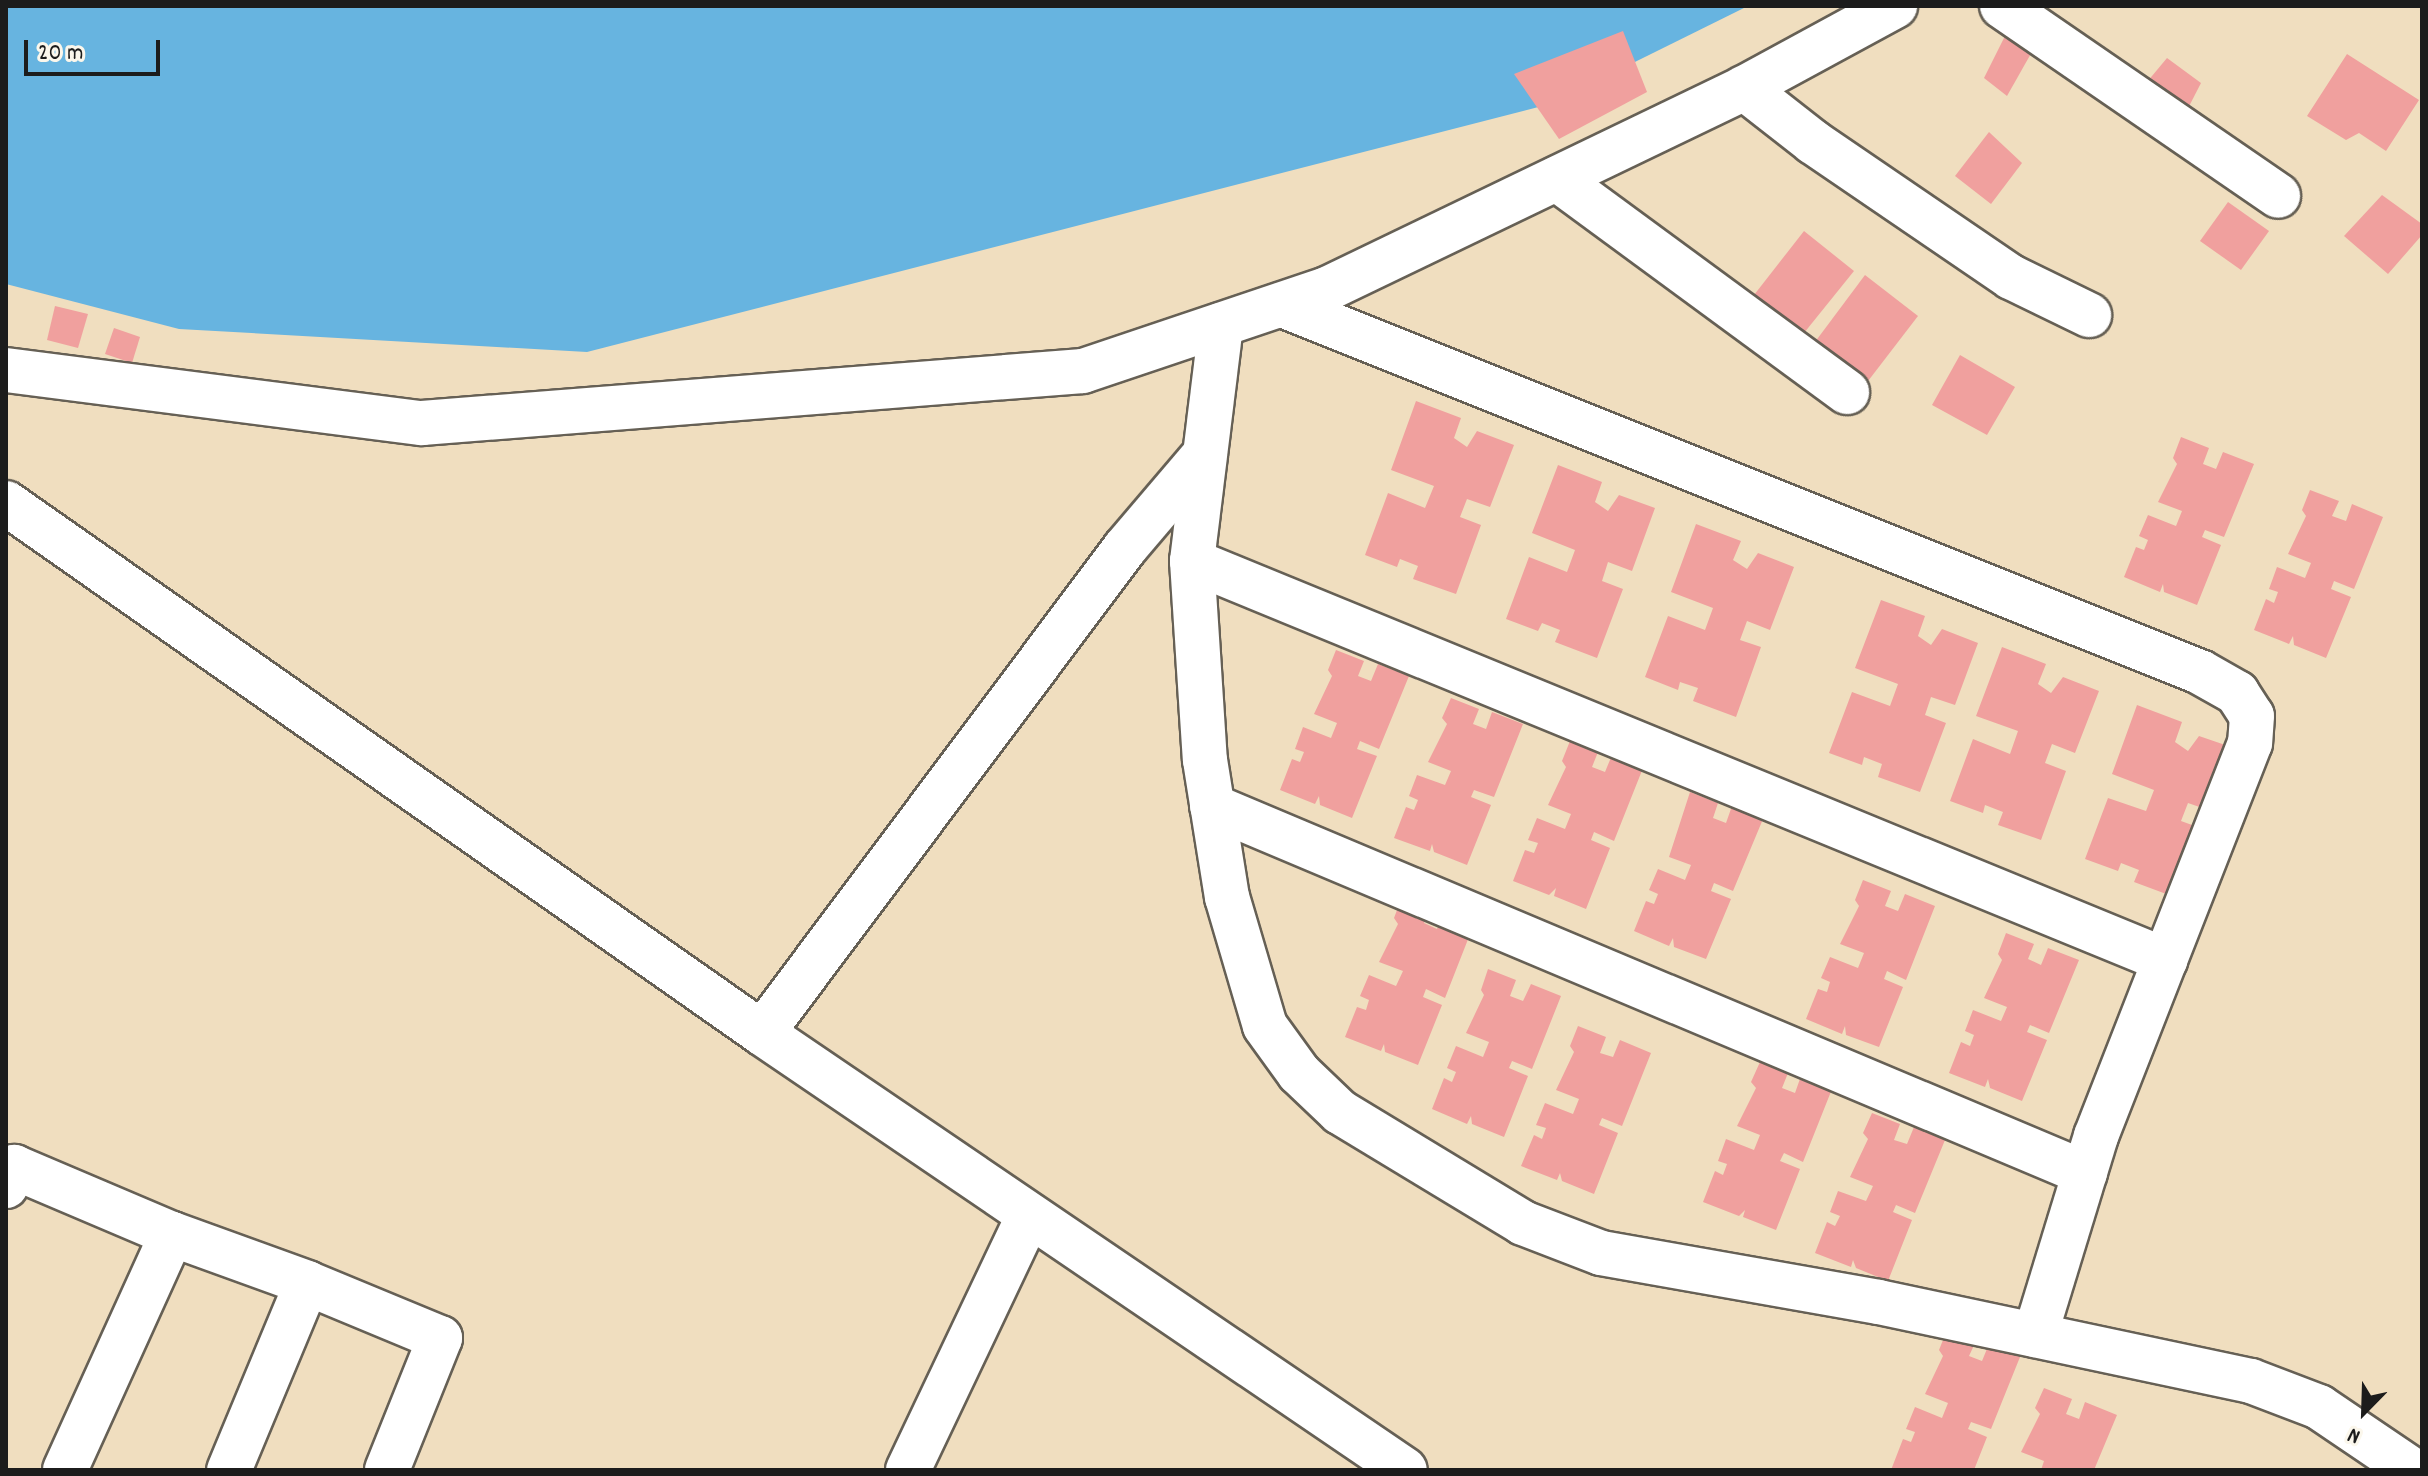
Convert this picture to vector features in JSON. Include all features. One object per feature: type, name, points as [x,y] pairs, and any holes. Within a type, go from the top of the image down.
[{"type":"street","points":[[6,370],[422,423],[1083,371],[1327,289],[1744,88],[1895,6]]},
{"type":"street","points":[[2002,6],[2278,196]]},
{"type":"street","points":[[1744,88],[1813,142],[2011,277],[2089,315]]},
{"type":"street","points":[[1557,179],[1847,392]]},
{"type":"street","points":[[1282,305],[2200,672],[2237,693],[2252,716],[2250,743],[2085,1173],[2035,1335]]},
{"type":"street","points":[[1221,325],[1192,561],[1212,806],[1227,897],[1265,1026],[1299,1073],[1340,1112],[1523,1223],[1601,1253],[2035,1335],[2251,1381],[2319,1407],[2412,1470]]},
{"type":"street","points":[[762,1033],[1125,548],[1205,454]]},
{"type":"street","points":[[6,503],[762,1033],[1405,1470]]},
{"type":"street","points":[[1192,561],[2165,960]]},
{"type":"street","points":[[1212,806],[2085,1173]]},
{"type":"street","points":[[6,1186],[14,1167],[172,1234],[307,1283],[440,1338],[387,1470]]},
{"type":"street","points":[[908,1470],[1029,1215]]},
{"type":"street","points":[[65,1470],[172,1234]]},
{"type":"street","points":[[229,1470],[307,1283]]},
{"type":"water","points":[[6,6],[1748,6],[1550,104],[587,352],[179,329],[6,284]]},
{"type":"building","points":[[1623,31],[1647,92],[1559,139],[1514,74]]},
{"type":"building","points":[[2006,34],[2033,50],[2007,96],[1984,78]]},
{"type":"building","points":[[2347,54],[2419,100],[2386,151],[2359,133],[2346,140],[2307,116]]},
{"type":"building","points":[[2167,58],[2201,83],[2183,118],[2142,88]]},
{"type":"building","points":[[1989,132],[2022,163],[1991,204],[1955,176]]},
{"type":"building","points":[[2382,195],[2422,224],[2422,235],[2388,274],[2344,236]]},
{"type":"building","points":[[2228,202],[2269,231],[2241,270],[2200,241]]},
{"type":"building","points":[[1804,231],[1854,271],[1804,333],[1754,295]]},
{"type":"building","points":[[1865,275],[1918,316],[1865,385],[1812,346]]},
{"type":"building","points":[[55,306],[88,314],[78,348],[47,340]]},
{"type":"building","points":[[114,328],[140,337],[132,363],[105,354]]},
{"type":"building","points":[[1960,355],[2015,387],[1987,435],[1932,405]]},
{"type":"building","points":[[1416,401],[1461,418],[1454,438],[1467,447],[1477,431],[1514,445],[1490,507],[1467,499],[1460,517],[1481,525],[1456,594],[1413,579],[1418,566],[1400,559],[1397,567],[1365,555],[1388,493],[1425,508],[1434,486],[1391,470]]},
{"type":"building","points":[[2181,437],[2209,448],[2203,464],[2216,469],[2223,452],[2254,464],[2224,537],[2205,530],[2202,537],[2221,545],[2197,605],[2164,592],[2163,584],[2160,592],[2124,577],[2136,547],[2144,550],[2148,540],[2139,536],[2148,515],[2176,526],[2182,511],[2158,502],[2177,464],[2173,458]]},
{"type":"building","points":[[1558,465],[1602,482],[1595,502],[1608,511],[1619,495],[1655,508],[1632,571],[1608,562],[1602,581],[1623,589],[1597,658],[1555,642],[1560,630],[1542,623],[1538,631],[1506,619],[1529,557],[1567,572],[1575,550],[1532,533]]},
{"type":"building","points":[[2310,490],[2339,501],[2332,516],[2346,521],[2352,504],[2383,517],[2354,589],[2334,581],[2331,589],[2351,597],[2326,658],[2294,645],[2293,636],[2289,644],[2254,630],[2266,599],[2274,603],[2278,592],[2269,589],[2277,567],[2305,578],[2311,563],[2288,554],[2306,516],[2302,510]]},
{"type":"building","points":[[1696,524],[1741,541],[1733,560],[1747,569],[1758,553],[1794,567],[1770,630],[1747,621],[1740,640],[1761,647],[1736,717],[1693,701],[1698,688],[1680,682],[1678,690],[1645,677],[1668,616],[1705,630],[1713,608],[1671,592]]},
{"type":"building","points":[[1881,600],[1925,616],[1918,636],[1931,645],[1942,629],[1978,643],[1955,705],[1931,697],[1925,715],[1946,723],[1920,792],[1878,777],[1882,764],[1864,757],[1862,765],[1829,753],[1852,692],[1890,706],[1898,684],[1855,668]]},
{"type":"building","points":[[2002,647],[2046,664],[2038,684],[2051,693],[2063,677],[2099,691],[2075,753],[2052,744],[2045,763],[2066,771],[2041,840],[1998,825],[2003,812],[1985,805],[1983,813],[1950,801],[1973,739],[2010,754],[2018,731],[1976,716]]},
{"type":"building","points":[[1336,650],[1364,661],[1358,676],[1371,681],[1378,664],[1409,676],[1379,749],[1360,741],[1357,749],[1377,756],[1352,818],[1320,805],[1319,796],[1315,804],[1280,790],[1292,759],[1300,762],[1304,752],[1295,749],[1303,727],[1331,738],[1337,723],[1314,714],[1332,676],[1328,670]]},
{"type":"building","points":[[1451,698],[1479,709],[1473,724],[1486,729],[1492,712],[1523,724],[1494,797],[1474,790],[1471,797],[1491,805],[1467,865],[1434,852],[1432,844],[1430,851],[1394,838],[1406,807],[1414,810],[1418,800],[1409,796],[1417,775],[1445,785],[1451,771],[1428,762],[1447,724],[1442,718]]},
{"type":"building","points":[[2137,705],[2182,722],[2175,742],[2188,751],[2199,736],[2234,748],[2211,811],[2188,803],[2181,821],[2203,829],[2177,898],[2134,882],[2139,870],[2121,863],[2118,871],[2085,859],[2108,798],[2146,811],[2154,790],[2112,774]]},
{"type":"building","points":[[1570,741],[1598,752],[1592,767],[1605,772],[1612,755],[1643,768],[1614,841],[1594,832],[1591,840],[1610,848],[1586,909],[1554,896],[1556,888],[1549,895],[1513,881],[1525,850],[1534,853],[1538,843],[1528,840],[1537,818],[1565,829],[1571,814],[1548,805],[1566,767],[1562,761]]},
{"type":"building","points":[[1690,792],[1718,803],[1713,818],[1726,823],[1732,806],[1763,819],[1733,891],[1714,883],[1711,891],[1731,899],[1706,959],[1674,947],[1673,938],[1669,946],[1634,931],[1646,901],[1654,904],[1658,894],[1649,890],[1658,869],[1685,880],[1691,865],[1669,857]]},
{"type":"building","points":[[1863,880],[1891,891],[1885,906],[1898,911],[1905,894],[1935,906],[1906,980],[1887,971],[1884,979],[1903,987],[1879,1047],[1846,1035],[1845,1026],[1842,1034],[1806,1019],[1818,989],[1827,992],[1830,982],[1821,978],[1830,957],[1858,968],[1864,953],[1840,944],[1859,906],[1855,900]]},
{"type":"building","points":[[1402,897],[1430,909],[1424,923],[1437,929],[1444,912],[1474,924],[1445,998],[1426,989],[1423,997],[1442,1005],[1418,1065],[1385,1052],[1384,1044],[1381,1051],[1345,1037],[1357,1007],[1366,1010],[1369,1000],[1360,996],[1369,975],[1396,986],[1403,971],[1379,962],[1398,924],[1394,918]]},
{"type":"building","points":[[2006,933],[2034,944],[2028,959],[2041,965],[2048,948],[2079,960],[2049,1033],[2030,1025],[2027,1032],[2047,1040],[2022,1101],[1990,1088],[1988,1079],[1985,1087],[1949,1073],[1961,1042],[1970,1046],[1974,1035],[1965,1031],[1973,1010],[2001,1021],[2007,1007],[1984,998],[2002,960],[1998,954]]},
{"type":"building","points":[[1488,969],[1516,980],[1510,996],[1523,1001],[1531,984],[1561,996],[1532,1069],[1512,1061],[1509,1068],[1528,1076],[1504,1137],[1472,1124],[1471,1116],[1467,1124],[1432,1109],[1444,1078],[1452,1082],[1456,1072],[1447,1068],[1456,1046],[1483,1057],[1489,1042],[1466,1033],[1484,995],[1481,990]]},
{"type":"building","points":[[1578,1026],[1606,1037],[1600,1053],[1613,1057],[1620,1040],[1651,1053],[1622,1126],[1602,1118],[1599,1125],[1618,1133],[1594,1194],[1562,1181],[1560,1173],[1557,1180],[1521,1166],[1534,1135],[1542,1139],[1546,1128],[1536,1125],[1545,1103],[1573,1114],[1579,1099],[1556,1090],[1574,1052],[1570,1046]]},
{"type":"building","points":[[1760,1062],[1788,1073],[1782,1088],[1795,1093],[1801,1076],[1832,1089],[1803,1162],[1784,1153],[1780,1161],[1800,1169],[1776,1230],[1743,1217],[1745,1210],[1739,1216],[1703,1202],[1715,1171],[1723,1175],[1727,1164],[1718,1161],[1726,1139],[1754,1150],[1760,1135],[1737,1126],[1756,1088],[1751,1082]]},
{"type":"building","points":[[1872,1113],[1900,1124],[1894,1140],[1907,1144],[1914,1127],[1945,1140],[1915,1213],[1896,1205],[1893,1212],[1912,1220],[1888,1281],[1856,1268],[1853,1260],[1851,1267],[1815,1253],[1827,1222],[1835,1226],[1840,1216],[1830,1212],[1838,1191],[1866,1201],[1873,1186],[1850,1177],[1868,1139],[1863,1133]]},
{"type":"building","points":[[1947,1330],[1976,1341],[1969,1356],[1982,1361],[1989,1344],[2020,1357],[1991,1429],[1971,1422],[1968,1429],[1987,1437],[1974,1470],[1891,1470],[1903,1439],[1911,1442],[1915,1432],[1906,1429],[1915,1407],[1942,1418],[1948,1403],[1925,1394],[1943,1356],[1939,1350]]},
{"type":"building","points":[[2044,1388],[2072,1399],[2066,1414],[2079,1419],[2085,1402],[2117,1415],[2094,1470],[2041,1470],[2044,1461],[2021,1452],[2040,1414],[2035,1408]]}]
